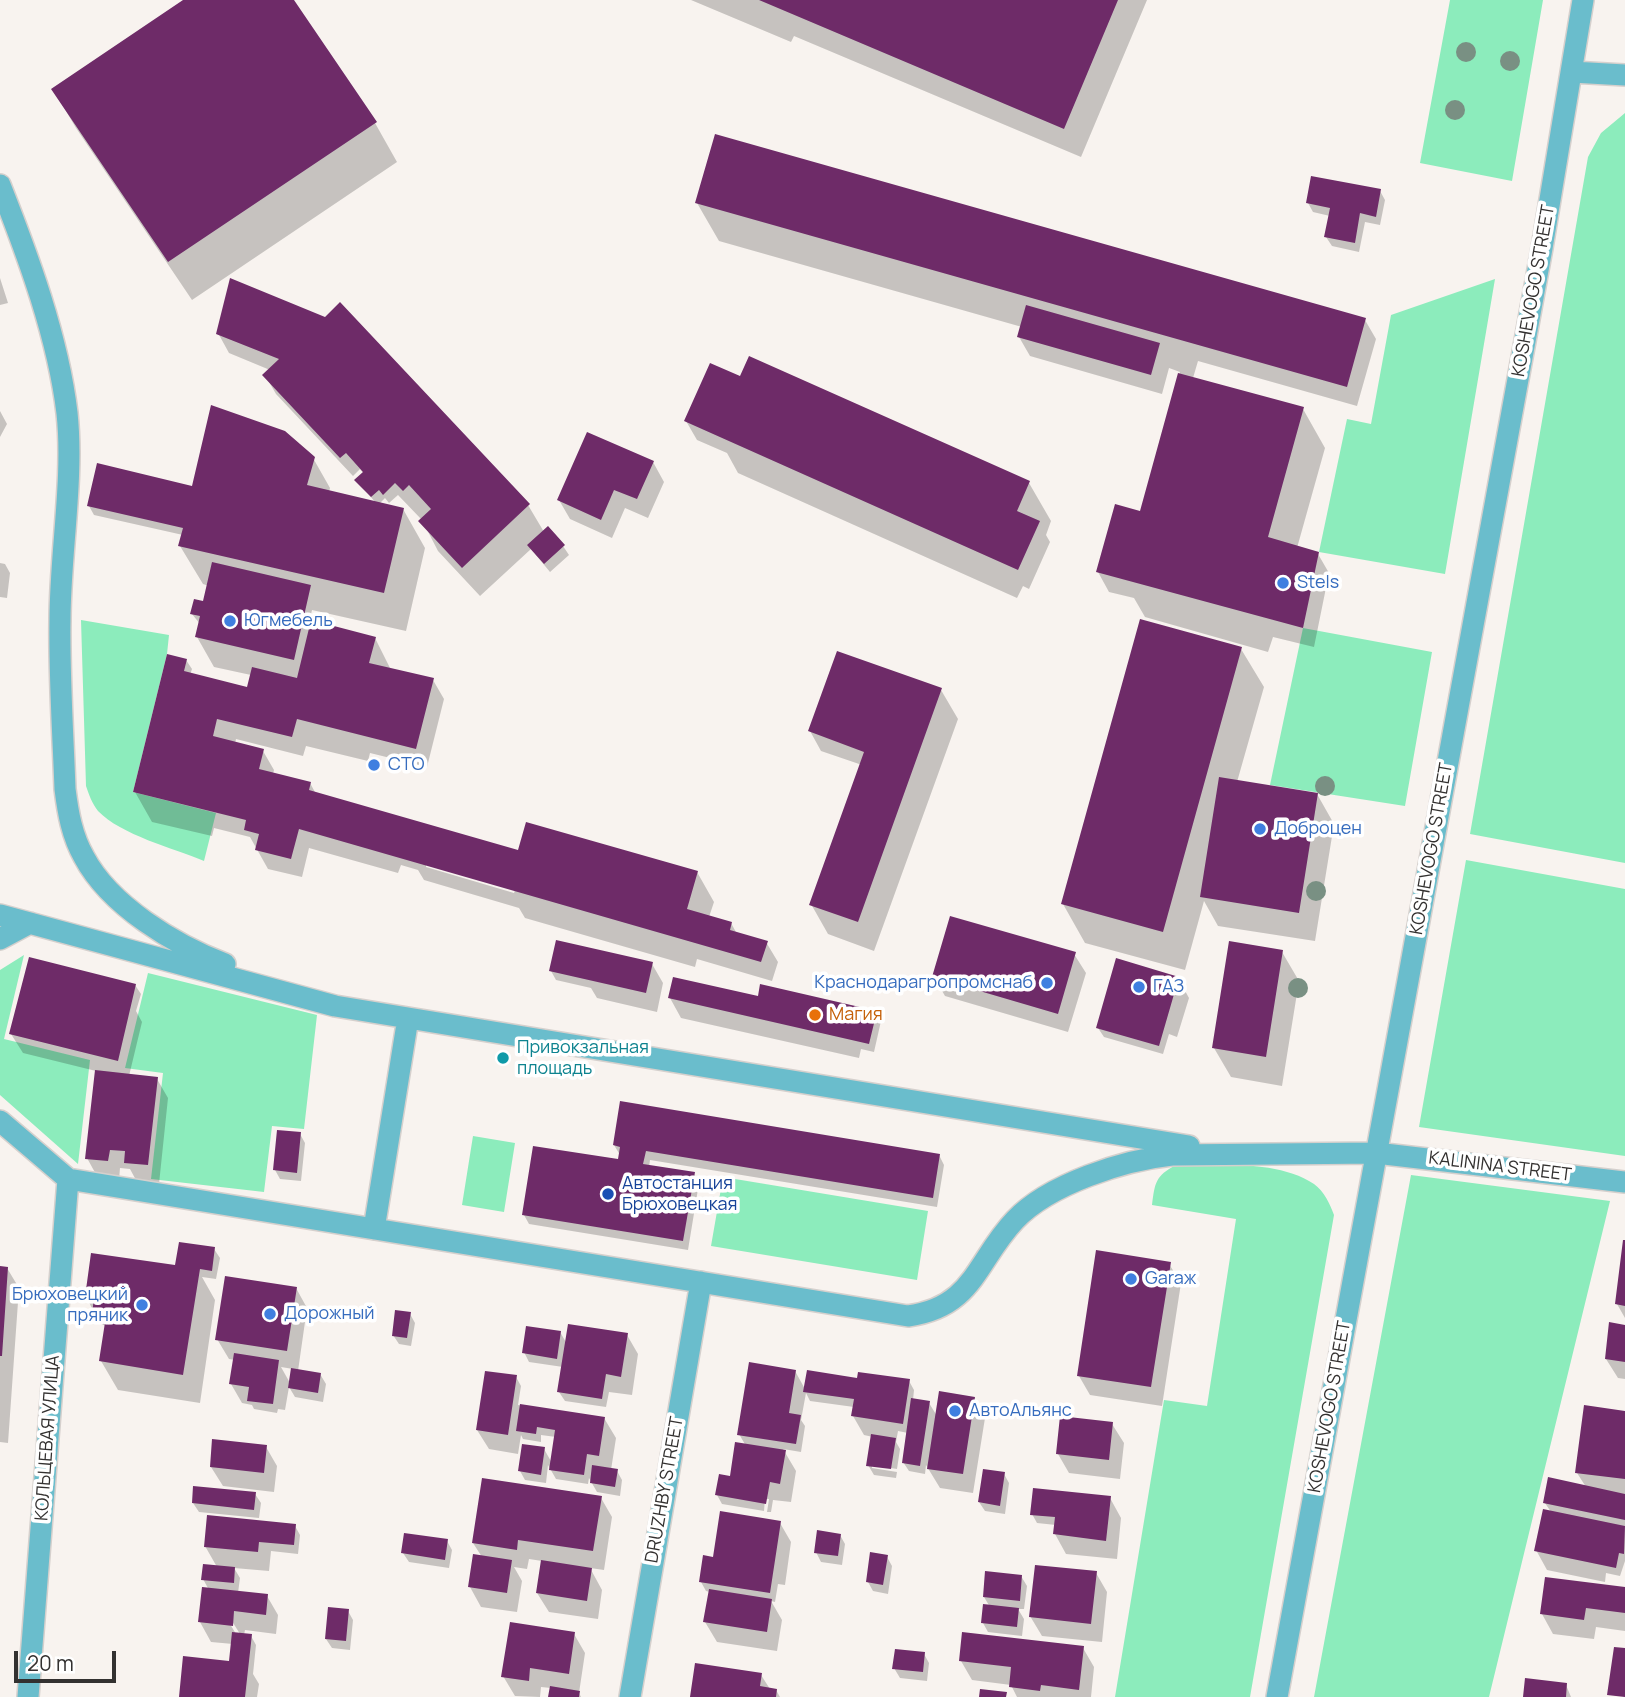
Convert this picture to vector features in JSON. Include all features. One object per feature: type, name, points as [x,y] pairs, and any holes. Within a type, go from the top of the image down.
[{"type":"street","name":"KOSHEVOGO STREET","points":[[1276,1697],[1542,248],[1583,0]]},
{"type":"street","points":[[1572,72],[1625,75]]},
{"type":"street","points":[[0,185],[46,319],[67,415],[60,620],[65,789],[68,812],[83,857],[105,886],[121,901],[172,939],[201,955],[335,1006]]},
{"type":"street","points":[[0,915],[335,1006],[1239,1154]]},
{"type":"street","points":[[0,939],[30,923]]},
{"type":"street","points":[[374,1229],[408,1018]]},
{"type":"street","points":[[0,1121],[68,1178],[908,1317],[941,1309],[955,1299],[1016,1219],[1056,1191],[1130,1161],[1172,1155],[1239,1154]]},
{"type":"street","name":"KALININA STREET","points":[[1239,1154],[1376,1153],[1625,1181]]},
{"type":"street","name":"КОЛЬЦЕВАЯ УЛИЦА","points":[[29,1697],[68,1178]]},
{"type":"street","name":"DRUZHBY STREET","points":[[630,1697],[701,1282]]},
{"type":"green space","points":[[1450,0],[1543,0],[1512,181],[1420,163]]},
{"type":"green space","points":[[1625,113],[1625,863],[1470,834],[1588,157],[1601,133]]},
{"type":"green space","points":[[1495,279],[1445,574],[1319,552],[1347,419],[1371,424],[1391,315]]},
{"type":"green space","points":[[81,620],[169,635],[167,654],[133,792],[216,813],[204,861],[120,827],[108,820],[92,802],[86,786]]},
{"type":"green space","points":[[1303,628],[1432,652],[1405,806],[1270,785]]},
{"type":"green space","points":[[1466,860],[1625,889],[1625,1156],[1419,1127]]},
{"type":"green space","points":[[24,955],[4,1039],[90,1060],[78,1164],[0,1095],[0,970]]},
{"type":"green space","points":[[148,973],[317,1015],[304,1129],[272,1126],[264,1192],[151,1179],[163,1073],[125,1068]]},
{"type":"green space","points":[[473,1136],[515,1143],[504,1212],[462,1205]]},
{"type":"green space","points":[[1176,1165],[1265,1167],[1299,1176],[1318,1187],[1334,1215],[1250,1697],[1115,1697],[1164,1400],[1207,1406],[1236,1219],[1152,1205],[1157,1181]]},
{"type":"green space","points":[[1411,1175],[1610,1201],[1489,1697],[1314,1697]]},
{"type":"green space","points":[[723,1177],[928,1211],[917,1280],[711,1246]]},
{"type":"building","points":[[183,0],[294,0],[377,122],[168,262],[51,89]]},
{"type":"building","points":[[759,0],[1118,0],[1064,129]]},
{"type":"building","points":[[715,134],[1366,318],[1347,387],[695,203]]},
{"type":"building","points":[[1311,176],[1381,189],[1376,217],[1360,213],[1355,243],[1324,237],[1330,208],[1306,203]]},
{"type":"building","points":[[230,278],[325,317],[340,302],[530,504],[462,568],[418,521],[431,509],[409,485],[403,491],[395,483],[383,495],[379,490],[371,497],[354,480],[363,472],[346,453],[340,458],[262,375],[279,359],[216,334]]},
{"type":"building","points":[[1026,305],[1160,343],[1151,375],[1017,337]]},
{"type":"building","points":[[749,356],[1030,481],[1017,511],[1040,521],[1018,570],[684,421],[710,363],[740,376]]},
{"type":"building","points":[[1178,373],[1304,407],[1268,537],[1319,552],[1303,628],[1096,572],[1115,504],[1140,511]]},
{"type":"building","points":[[211,405],[285,431],[315,457],[307,485],[404,508],[384,593],[178,546],[183,528],[87,506],[97,463],[192,486]]},
{"type":"building","points":[[587,432],[654,461],[637,499],[614,490],[601,520],[557,500]]},
{"type":"building","points":[[548,526],[565,545],[544,564],[527,545]]},
{"type":"building","points":[[212,562],[311,585],[294,660],[195,637],[200,616],[190,614],[194,599],[203,601]]},
{"type":"building","points":[[1140,619],[1242,647],[1163,932],[1061,904]]},
{"type":"building","points":[[311,620],[376,637],[369,663],[434,678],[416,749],[297,719],[292,737],[217,719],[213,736],[264,749],[259,769],[311,782],[309,790],[518,850],[526,822],[698,871],[687,909],[732,922],[730,930],[768,941],[761,962],[299,829],[291,859],[255,850],[259,834],[244,830],[246,820],[133,792],[167,654],[187,659],[184,671],[247,687],[252,667],[297,678]]},
{"type":"building","points":[[837,651],[942,688],[858,922],[809,905],[864,752],[808,731]]},
{"type":"building","points":[[1219,777],[1318,793],[1299,913],[1200,897]]},
{"type":"building","points":[[950,916],[1076,952],[1058,1014],[932,977]]},
{"type":"building","points":[[556,940],[653,962],[646,993],[549,971]]},
{"type":"building","points":[[1229,941],[1283,950],[1266,1057],[1212,1048]]},
{"type":"building","points":[[29,957],[136,984],[118,1061],[9,1034]]},
{"type":"building","points":[[1116,958],[1179,977],[1159,1046],[1096,1028]]},
{"type":"building","points":[[673,977],[758,996],[760,984],[877,1011],[869,1044],[668,998]]},
{"type":"building","points":[[95,1070],[158,1077],[148,1165],[124,1163],[125,1151],[110,1150],[108,1161],[85,1159]]},
{"type":"building","points":[[620,1101],[940,1154],[933,1198],[646,1151],[643,1164],[695,1172],[683,1241],[522,1215],[533,1146],[618,1159],[620,1147],[613,1145]]},
{"type":"building","points":[[277,1130],[301,1132],[297,1173],[273,1170]]},
{"type":"building","points":[[1625,1240],[1625,1306],[1615,1304]]},
{"type":"building","points":[[179,1242],[215,1247],[212,1271],[200,1269],[183,1375],[99,1361],[106,1316],[92,1314],[94,1298],[85,1297],[91,1253],[175,1265]]},
{"type":"building","points":[[1096,1250],[1171,1262],[1151,1387],[1077,1376]]},
{"type":"building","points":[[0,1266],[8,1267],[2,1356],[0,1356]]},
{"type":"building","points":[[225,1276],[297,1287],[287,1351],[215,1340]]},
{"type":"building","points":[[395,1310],[411,1312],[407,1338],[392,1336]]},
{"type":"building","points":[[1609,1322],[1625,1325],[1625,1362],[1605,1359]]},
{"type":"building","points":[[568,1324],[628,1333],[621,1377],[606,1374],[602,1399],[557,1392]]},
{"type":"building","points":[[526,1326],[561,1331],[557,1359],[522,1353]]},
{"type":"building","points":[[234,1353],[279,1360],[273,1404],[247,1401],[249,1387],[229,1384]]},
{"type":"building","points":[[749,1362],[796,1370],[789,1413],[801,1415],[796,1444],[737,1435]]},
{"type":"building","points":[[291,1368],[321,1373],[318,1393],[288,1388]]},
{"type":"building","points":[[807,1370],[857,1378],[858,1372],[910,1379],[903,1424],[851,1416],[854,1399],[803,1392]]},
{"type":"building","points":[[485,1371],[517,1375],[508,1435],[476,1430]]},
{"type":"building","points":[[939,1391],[975,1397],[963,1474],[927,1469]]},
{"type":"building","points":[[911,1398],[930,1401],[920,1466],[902,1463]]},
{"type":"building","points":[[520,1404],[605,1417],[599,1456],[587,1454],[584,1475],[549,1470],[555,1430],[537,1427],[536,1434],[516,1431]]},
{"type":"building","points":[[1584,1405],[1625,1411],[1625,1479],[1575,1473]]},
{"type":"building","points":[[1060,1416],[1113,1422],[1109,1460],[1056,1454]]},
{"type":"building","points":[[871,1434],[896,1438],[891,1469],[866,1466]]},
{"type":"building","points":[[212,1439],[267,1445],[264,1473],[210,1467]]},
{"type":"building","points":[[735,1442],[786,1450],[780,1484],[770,1482],[766,1504],[715,1495],[719,1474],[730,1476]]},
{"type":"building","points":[[522,1444],[545,1447],[541,1475],[518,1471]]},
{"type":"building","points":[[592,1465],[618,1469],[615,1487],[590,1483]]},
{"type":"building","points":[[983,1469],[1005,1472],[1000,1506],[978,1502]]},
{"type":"building","points":[[1548,1477],[1625,1494],[1625,1520],[1543,1503]]},
{"type":"building","points":[[482,1478],[602,1496],[593,1551],[518,1540],[517,1550],[472,1543]]},
{"type":"building","points":[[193,1486],[256,1492],[254,1510],[192,1503]]},
{"type":"building","points":[[1033,1488],[1111,1496],[1106,1541],[1053,1534],[1055,1517],[1030,1515]]},
{"type":"building","points":[[1543,1509],[1625,1526],[1624,1554],[1619,1553],[1616,1568],[1534,1551]]},
{"type":"building","points":[[720,1511],[781,1521],[770,1593],[699,1582],[703,1555],[713,1557]]},
{"type":"building","points":[[207,1515],[296,1524],[294,1545],[259,1542],[258,1552],[204,1547]]},
{"type":"building","points":[[817,1530],[841,1534],[838,1556],[814,1553]]},
{"type":"building","points":[[404,1533],[448,1539],[445,1560],[401,1553]]},
{"type":"building","points":[[870,1552],[888,1555],[883,1585],[866,1582]]},
{"type":"building","points":[[473,1554],[512,1560],[507,1593],[468,1587]]},
{"type":"building","points":[[541,1560],[592,1568],[587,1601],[536,1593]]},
{"type":"building","points":[[203,1564],[235,1567],[234,1583],[201,1580]]},
{"type":"building","points":[[1035,1565],[1097,1571],[1091,1624],[1029,1617]]},
{"type":"building","points":[[985,1571],[1022,1575],[1020,1601],[983,1597]]},
{"type":"building","points":[[1545,1577],[1625,1587],[1625,1613],[1586,1608],[1584,1620],[1540,1614]]},
{"type":"building","points":[[202,1587],[268,1594],[266,1615],[234,1611],[233,1626],[198,1622]]},
{"type":"building","points":[[709,1589],[772,1599],[767,1632],[703,1622]]},
{"type":"building","points":[[983,1604],[1019,1608],[1017,1627],[981,1623]]},
{"type":"building","points":[[328,1607],[349,1609],[346,1641],[325,1639]]},
{"type":"building","points":[[510,1622],[575,1632],[569,1674],[530,1668],[529,1681],[501,1677]]},
{"type":"building","points":[[232,1632],[252,1634],[245,1697],[179,1697],[183,1656],[229,1661]]},
{"type":"building","points":[[962,1632],[1084,1646],[1079,1690],[1041,1685],[1040,1691],[1009,1687],[1011,1667],[959,1661]]},
{"type":"building","points":[[1614,1647],[1625,1648],[1625,1697],[1607,1695]]},
{"type":"building","points":[[895,1649],[925,1652],[923,1672],[892,1669]]},
{"type":"building","points":[[695,1663],[762,1673],[760,1686],[777,1689],[776,1697],[690,1697]]},
{"type":"building","points":[[1525,1678],[1567,1683],[1566,1697],[1523,1697]]},
{"type":"building","points":[[550,1686],[580,1691],[579,1697],[548,1697]]},
{"type":"building","points":[[980,1689],[1007,1692],[1006,1697],[979,1697]]},
{"type":"place","name":"Stels","points":[[1283,583]]},
{"type":"place","name":"Югмебель","points":[[230,621]]},
{"type":"place","name":"СТО","points":[[374,765]]},
{"type":"place","name":"Доброцен","points":[[1260,829]]},
{"type":"place","name":"Краснодарагропромснаб","points":[[1047,983]]},
{"type":"place","name":"ГАЗ","points":[[1139,987]]},
{"type":"place","name":"Магия","points":[[815,1015]]},
{"type":"place","name":"Привокзальная площадь","points":[[503,1058]]},
{"type":"place","name":"Автостанция Брюховецкая","points":[[608,1194]]},
{"type":"place","name":"Garaж","points":[[1131,1279]]},
{"type":"place","name":"Брюховецкий пряник","points":[[142,1305]]},
{"type":"place","name":"Дорожный","points":[[270,1314]]},
{"type":"place","name":"АвтоАльянс","points":[[955,1411]]}]
